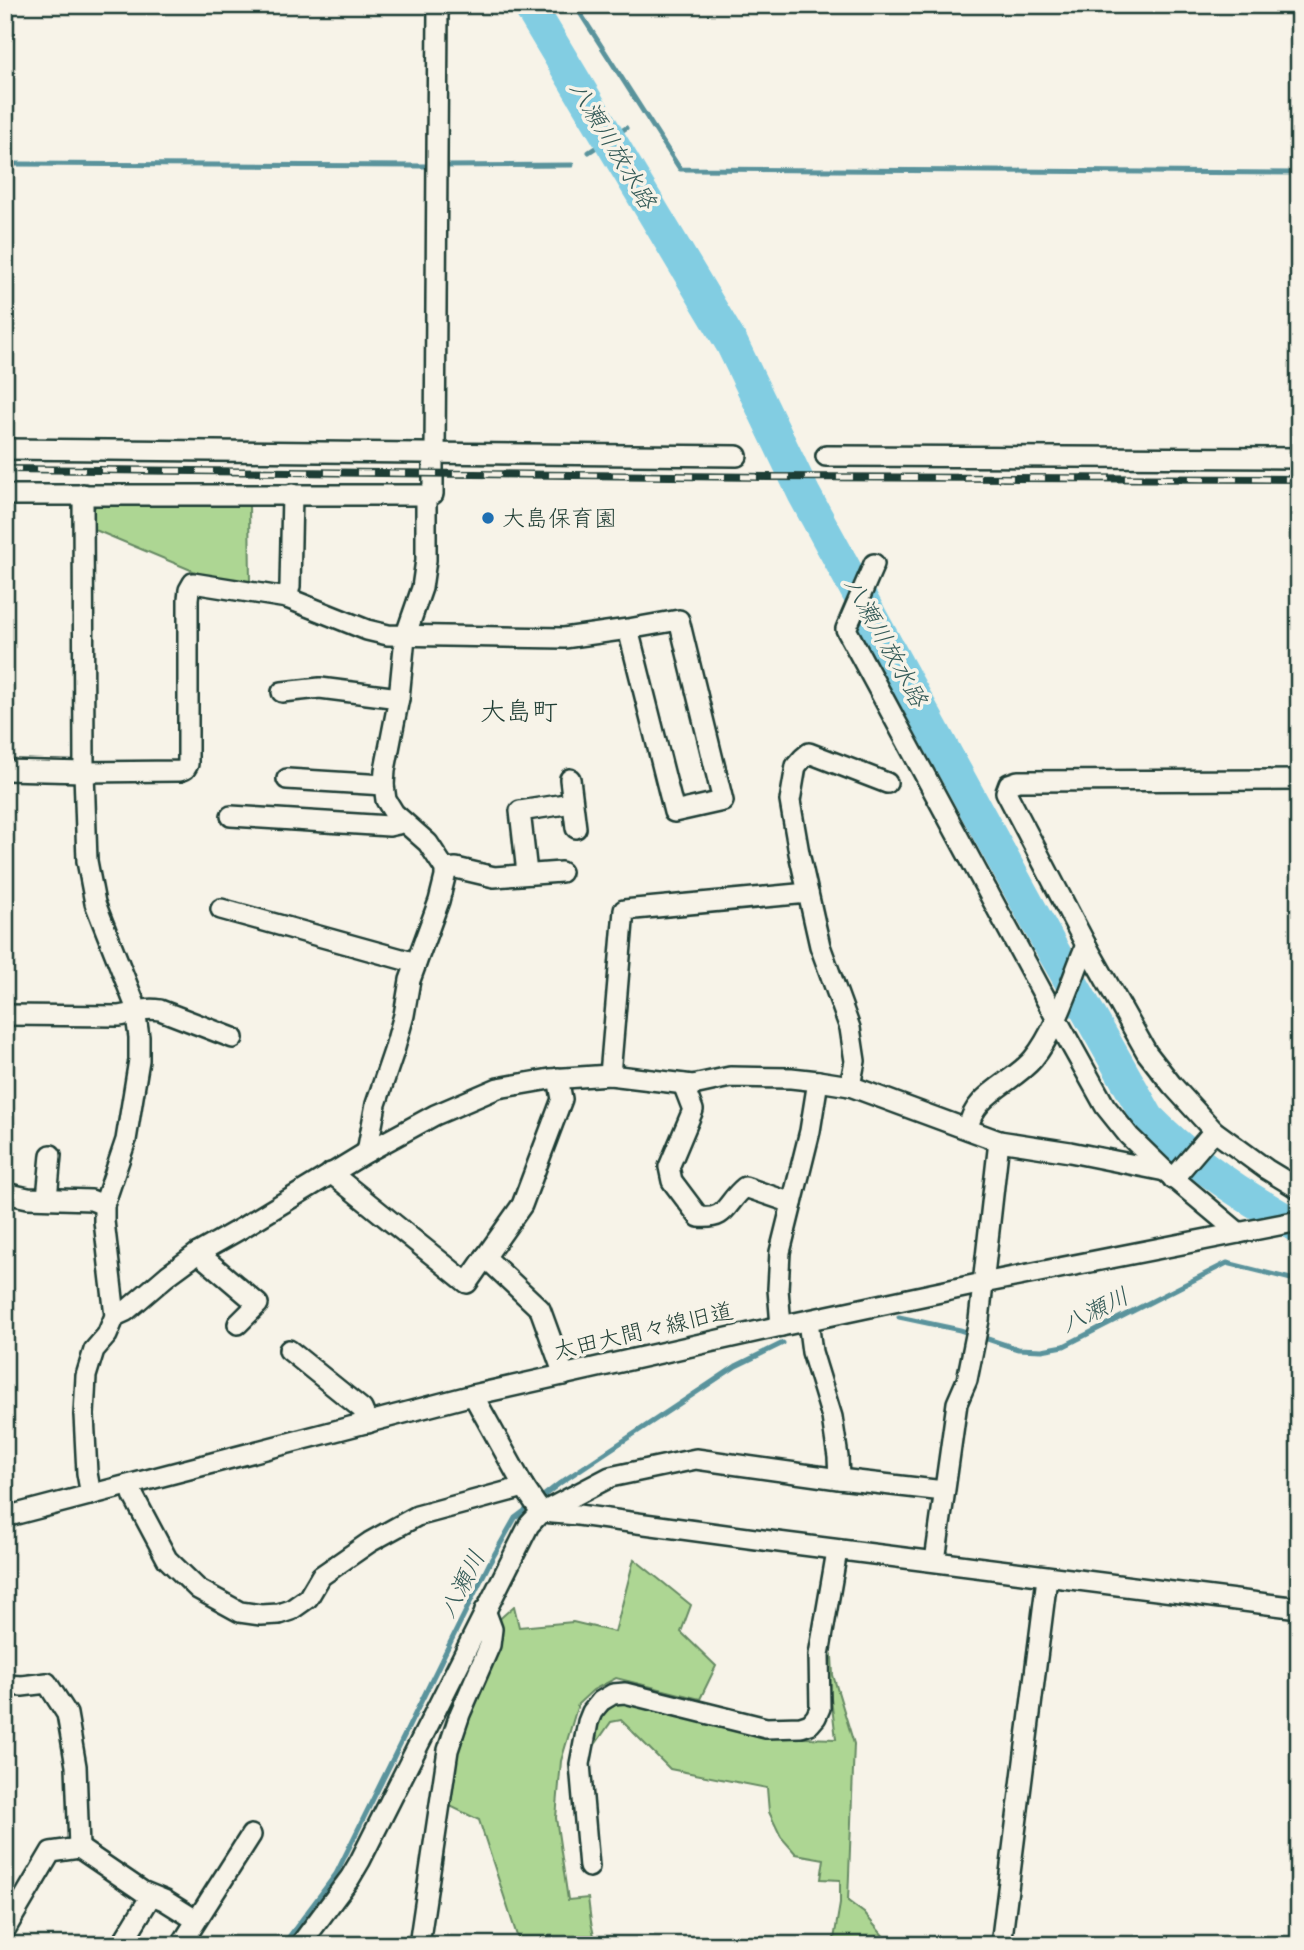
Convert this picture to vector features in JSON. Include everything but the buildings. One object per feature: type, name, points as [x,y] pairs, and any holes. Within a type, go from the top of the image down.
[{"type":"street","points":[[433,494],[438,5]]},
{"type":"street","points":[[5,449],[737,456]]},
{"type":"street","points":[[826,456],[1299,458]]},
{"type":"street","points":[[83,494],[87,861],[95,902],[131,993],[139,1037],[139,1059],[126,1140],[104,1205],[115,1316],[107,1335],[94,1350],[86,1376],[84,1415],[91,1495]]},
{"type":"street","points":[[287,598],[290,586],[292,494]]},
{"type":"street","points":[[5,495],[426,495],[426,561],[422,588],[405,637],[399,698],[384,785],[386,800],[402,821],[428,843],[442,864],[444,888],[413,971],[394,1051],[376,1104],[367,1152]]},
{"type":"street","points":[[874,564],[846,629],[1058,1014],[1105,1106],[1129,1136],[1244,1232]]},
{"type":"street","points":[[5,770],[84,772],[185,769],[188,600],[193,583],[287,598],[368,630],[405,637],[564,638],[679,620],[723,802],[674,812],[628,629]]},
{"type":"street","points":[[282,692],[320,688],[399,698]]},
{"type":"street","points":[[850,1086],[855,1061],[850,1028],[820,946],[790,801],[796,766],[809,752],[887,783]]},
{"type":"street","points":[[287,779],[384,785]]},
{"type":"street","points":[[570,779],[576,828]]},
{"type":"street","points":[[1299,780],[1018,781],[1009,784],[1006,792],[1084,949],[1147,1053],[1211,1133],[1299,1189]]},
{"type":"street","points":[[527,873],[520,811],[572,803]]},
{"type":"street","points":[[231,816],[388,826],[402,821]]},
{"type":"street","points":[[442,864],[494,877],[561,872]]},
{"type":"street","points":[[610,1075],[624,910],[808,893]]},
{"type":"street","points":[[221,909],[413,971]]},
{"type":"street","points":[[968,1129],[969,1119],[986,1097],[1034,1058],[1058,1014],[1084,949]]},
{"type":"street","points":[[5,1015],[119,1016],[148,1008],[160,1010],[232,1038]]},
{"type":"street","points":[[115,1316],[126,1311],[198,1253],[367,1152],[435,1115],[498,1088],[558,1078],[610,1075],[688,1084],[730,1077],[791,1078],[850,1086],[999,1141],[1070,1152],[1172,1174]]},
{"type":"street","points":[[331,1174],[467,1283],[522,1205],[562,1098],[558,1078]]},
{"type":"street","points":[[781,1325],[778,1289],[780,1252],[810,1131],[818,1081]]},
{"type":"street","points":[[688,1084],[693,1110],[669,1167],[672,1181],[699,1217],[713,1219],[723,1213],[744,1187],[792,1203]]},
{"type":"street","points":[[1172,1174],[1211,1133]]},
{"type":"street","points":[[934,1561],[957,1403],[967,1380],[974,1348],[999,1141]]},
{"type":"street","points":[[47,1198],[51,1155]]},
{"type":"street","points":[[5,1193],[28,1198],[91,1200],[104,1205]]},
{"type":"street","name":"太田大間々線旧道","points":[[7,1510],[91,1495],[472,1395],[781,1325],[1299,1222]]},
{"type":"street","points":[[198,1253],[258,1304],[238,1324]]},
{"type":"street","points":[[485,1257],[540,1309],[564,1375]]},
{"type":"street","points":[[808,1321],[812,1352],[832,1417],[839,1479]]},
{"type":"street","points":[[289,1350],[362,1409],[368,1423]]},
{"type":"street","points":[[472,1395],[526,1490],[543,1512],[578,1514],[837,1551],[1299,1608]]},
{"type":"street","points":[[300,1945],[360,1861],[529,1525],[543,1512],[610,1477],[696,1459],[944,1491]]},
{"type":"street","points":[[130,1485],[167,1559],[198,1589],[240,1612],[261,1615],[291,1610],[308,1598],[321,1576],[370,1542],[417,1516],[526,1490]]},
{"type":"street","points":[[589,1867],[580,1764],[588,1722],[601,1700],[613,1694],[625,1693],[766,1728],[801,1727],[810,1724],[820,1707],[819,1655],[837,1551]]},
{"type":"street","points":[[1001,1945],[1047,1578]]},
{"type":"street","points":[[419,1945],[448,1750],[460,1714],[490,1645],[492,1629],[485,1610]]},
{"type":"street","points":[[5,1685],[47,1683],[67,1714],[76,1766],[79,1848]]},
{"type":"street","points":[[181,1945],[251,1835]]},
{"type":"street","points":[[5,1930],[51,1852],[79,1848],[151,1896],[164,1900],[196,1920]]},
{"type":"street","points":[[121,1945],[151,1896]]},
{"type":"green space","points":[[100,501],[249,503],[250,583],[210,578],[93,529],[93,509]]},
{"type":"green space","points":[[634,1559],[691,1605],[681,1632],[716,1666],[700,1699],[616,1678],[593,1690],[578,1704],[561,1761],[556,1818],[568,1900],[588,1898],[596,1945],[520,1945],[479,1820],[448,1805],[452,1750],[495,1623],[514,1606],[519,1627],[573,1622],[615,1632]]},
{"type":"green space","points":[[832,1656],[833,1675],[854,1744],[848,1901],[864,1913],[891,1945],[833,1945],[840,1904],[840,1880],[821,1879],[824,1859],[796,1854],[781,1837],[769,1812],[767,1788],[670,1769],[621,1720],[611,1722],[592,1749],[594,1732],[600,1717],[618,1703],[661,1709],[770,1737],[836,1739],[827,1666]]},
{"type":"waterway","name":"八瀬川放水路","points":[[529,5],[732,344],[804,494],[1051,947],[1148,1118],[1182,1150],[1219,1178],[1299,1227]]},
{"type":"waterway","points":[[575,5],[680,169],[1299,173]]},
{"type":"waterway","name":"八瀬川放水路","points":[[589,152],[626,128]]},
{"type":"waterway","points":[[14,164],[426,166]]},
{"type":"waterway","points":[[443,166],[572,165]]},
{"type":"waterway","name":"八瀬川","points":[[899,1317],[960,1330],[1018,1349],[1042,1350],[1064,1346],[1227,1263],[1299,1281]]},
{"type":"waterway","name":"八瀬川","points":[[538,1500],[736,1366],[783,1343]]},
{"type":"waterway","name":"八瀬川","points":[[283,1945],[336,1874],[489,1564],[515,1518],[531,1506]]},
{"type":"railway","points":[[5,469],[768,477],[1299,479]]},
{"type":"place","name":"大島保育園","points":[[488,518]]},
{"type":"district","name":"大島町","points":[[519,712]]}]
